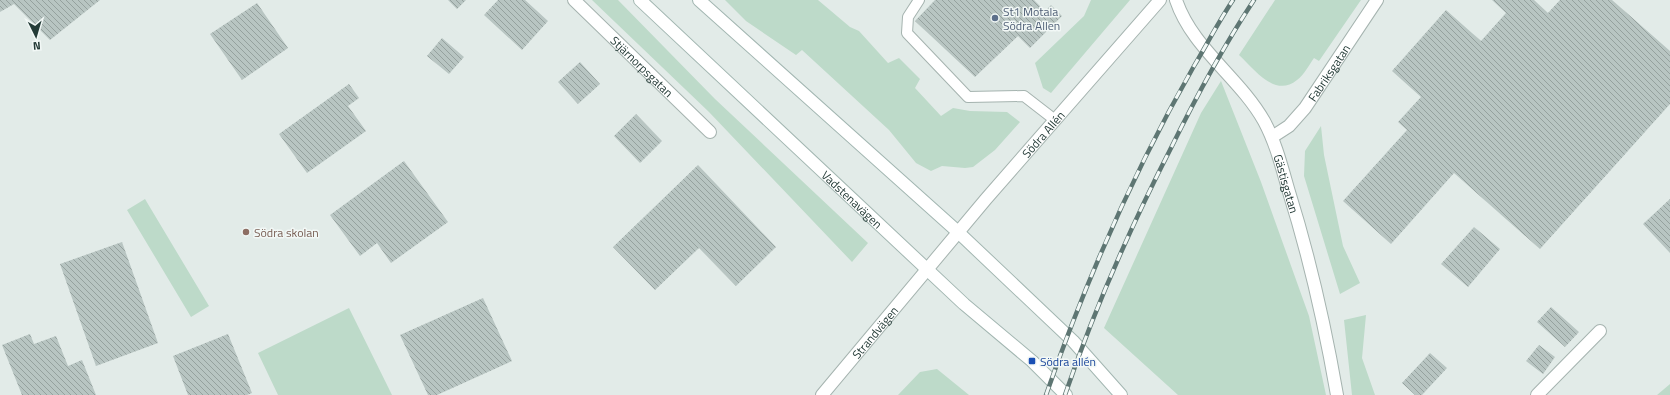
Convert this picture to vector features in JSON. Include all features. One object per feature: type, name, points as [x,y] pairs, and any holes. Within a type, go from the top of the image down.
[{"type":"street","name":"Stjärnorpsgatan","points":[[574,0],[710,132]]},
{"type":"street","name":"Vadstenavägen","points":[[640,0],[927,270],[964,304],[1032,361],[1066,395]]},
{"type":"street","points":[[699,0],[958,232],[1073,340],[1121,395]]},
{"type":"street","name":"Södra Allén","points":[[927,270],[958,232],[1160,0]]},
{"type":"street","name":"Gästisgatan","points":[[1176,0],[1179,11],[1190,30],[1245,94],[1263,120],[1272,138],[1317,294],[1337,395]]},
{"type":"street","name":"Fabriksgatan","points":[[1272,138],[1289,126],[1305,108],[1376,0]]},
{"type":"street","name":"Strandvägen","points":[[822,395],[927,270]]},
{"type":"street","points":[[1537,395],[1600,331]]},
{"type":"lane","points":[[919,0],[908,17],[907,33],[968,96],[1024,96],[1055,120]]},
{"type":"green space","points":[[592,0],[618,0],[715,99],[868,243],[852,262],[709,112]]},
{"type":"green space","points":[[725,0],[818,0],[850,27],[859,31],[888,63],[899,58],[920,79],[915,88],[941,116],[953,108],[970,111],[1007,112],[1020,122],[995,150],[973,167],[965,168],[942,166],[931,171],[916,163],[889,130],[802,50],[796,55],[746,21]]},
{"type":"green space","points":[[1091,0],[1130,0],[1051,93],[1043,88],[1035,63],[1084,16]]},
{"type":"green space","points":[[1275,0],[1361,0],[1319,61],[1314,58],[1300,78],[1289,85],[1281,86],[1266,80],[1239,55]]},
{"type":"green space","points":[[1221,81],[1261,182],[1309,316],[1326,395],[1178,395],[1104,328],[1201,113]]},
{"type":"green space","points":[[1321,126],[1324,155],[1343,246],[1360,283],[1340,294],[1304,176],[1305,151]]},
{"type":"green space","points":[[145,199],[209,306],[191,317],[127,210]]},
{"type":"green space","points":[[349,308],[392,395],[278,395],[258,353]]},
{"type":"green space","points":[[1366,315],[1362,358],[1375,395],[1352,395],[1344,320]]},
{"type":"green space","points":[[937,369],[969,395],[898,395],[920,372]]},
{"type":"green space","points":[[1670,384],[1670,395],[1657,395]]},
{"type":"building","points":[[0,0],[100,0],[50,40],[14,4],[0,12]]},
{"type":"building","points":[[448,0],[466,0],[457,9]]},
{"type":"building","points":[[498,0],[525,0],[548,21],[522,50],[484,15]]},
{"type":"building","points":[[935,0],[1034,0],[1045,11],[1051,5],[1062,16],[1030,48],[1018,36],[975,77],[915,21]]},
{"type":"building","points":[[1492,0],[1534,0],[1548,13],[1560,0],[1612,0],[1670,51],[1670,104],[1540,249],[1454,173],[1391,244],[1343,201],[1407,130],[1398,122],[1421,97],[1392,71],[1446,10],[1481,41],[1506,13]]},
{"type":"building","points":[[257,3],[288,48],[242,80],[210,34]]},
{"type":"building","points":[[442,38],[464,57],[449,74],[427,56]]},
{"type":"building","points":[[580,62],[600,84],[578,104],[558,82]]},
{"type":"building","points":[[349,84],[359,98],[348,106],[366,131],[307,173],[279,134]]},
{"type":"building","points":[[636,114],[662,141],[640,163],[614,136]]},
{"type":"building","points":[[404,161],[448,222],[391,263],[377,243],[360,256],[330,215]]},
{"type":"building","points":[[698,165],[776,247],[736,286],[699,248],[655,290],[613,247]]},
{"type":"building","points":[[1670,199],[1670,253],[1643,224]]},
{"type":"building","points":[[1474,227],[1500,249],[1468,287],[1441,264]]},
{"type":"building","points":[[122,242],[158,343],[96,366],[60,264]]},
{"type":"building","points":[[483,298],[512,361],[437,395],[428,395],[400,335]]},
{"type":"building","points":[[1551,307],[1579,332],[1565,347],[1537,322]]},
{"type":"building","points":[[30,334],[34,344],[56,336],[68,366],[82,360],[96,395],[22,395],[2,345]]},
{"type":"building","points":[[228,334],[252,393],[247,395],[188,395],[173,356]]},
{"type":"building","points":[[1539,345],[1555,357],[1543,374],[1526,361]]},
{"type":"building","points":[[1430,353],[1447,368],[1422,395],[1415,395],[1402,383]]},
{"type":"railway","points":[[1046,395],[1061,352],[1095,268],[1131,186],[1172,106],[1233,0]]},
{"type":"railway","points":[[1065,395],[1100,301],[1141,208],[1200,91],[1231,36],[1254,0]]},
{"type":"place","name":"St1 Motala Södra Allen","points":[[995,18]]},
{"type":"place","name":"Södra skolan","points":[[246,232]]},
{"type":"place","name":"Södra allén","points":[[1032,361]]}]
